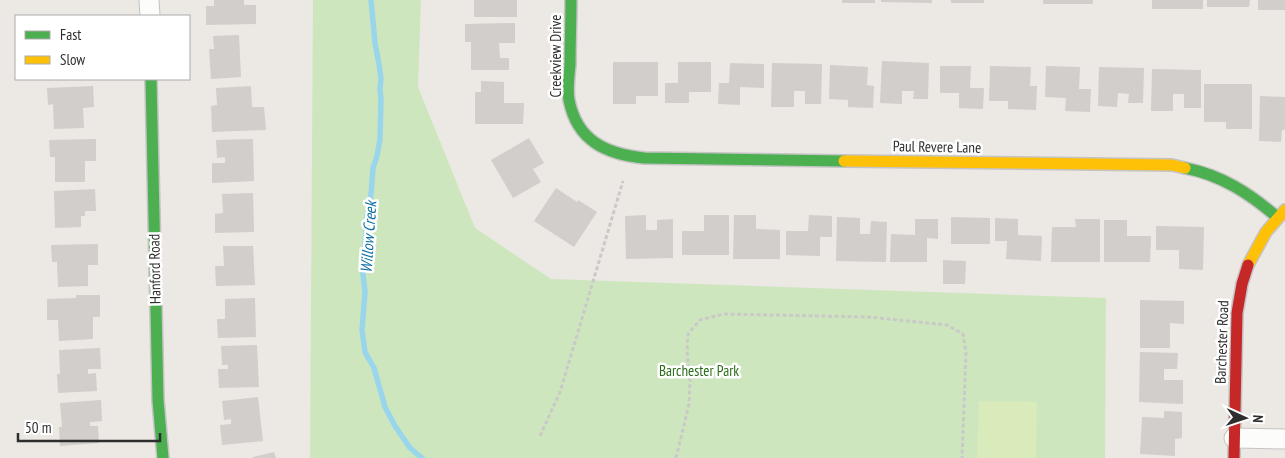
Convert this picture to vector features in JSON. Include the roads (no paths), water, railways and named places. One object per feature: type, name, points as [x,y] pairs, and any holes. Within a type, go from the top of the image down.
[{"type":"street","points":[[149,0],[150,15]]},
{"type":"street","name":"Creekview Drive","points":[[571,0],[569,98],[576,120],[588,138]]},
{"type":"street","name":"Hanford Road","points":[[151,80],[158,400],[163,458]]},
{"type":"street","name":"Paul Revere Lane","points":[[588,138],[601,148],[615,154],[644,158],[1172,165],[1202,171],[1230,182],[1281,213]]},
{"type":"street","name":"Barchester Road","points":[[1234,458],[1239,293],[1255,249],[1266,230],[1281,213]]},
{"type":"street","points":[[1234,438],[1285,439]]},
{"type":"waterway","name":"Willow Creek","points":[[371,0],[381,79],[380,139],[373,168],[367,215],[362,330],[365,352],[374,368],[385,407],[410,448],[422,458]]},
{"type":"park label","name":"Barchester Park","points":[[699,371]]}]
